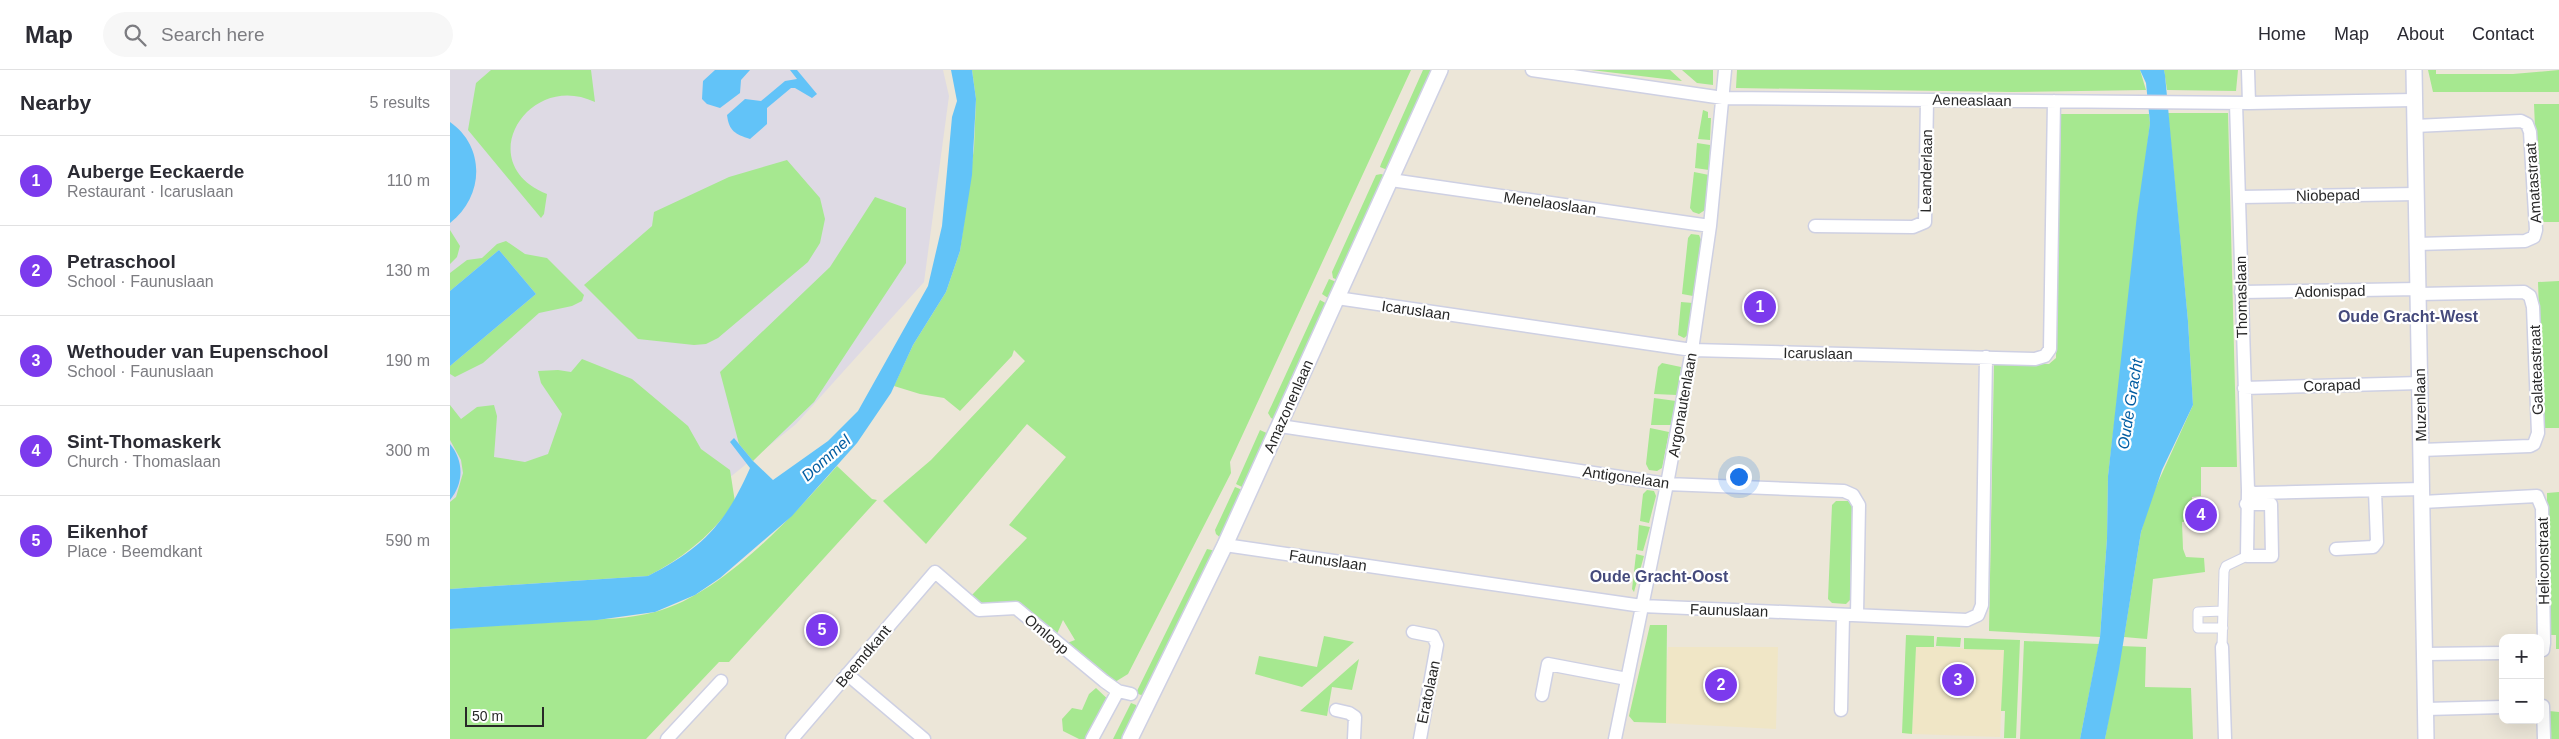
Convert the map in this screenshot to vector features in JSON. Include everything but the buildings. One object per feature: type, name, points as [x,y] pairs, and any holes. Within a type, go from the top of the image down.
[{"type":"street","name":"Amazonenlaan","points":[[1130,739],[1225,546],[1440,70]]},
{"type":"street","name":"Aeneaslaan","points":[[1532,70],[1723,98],[2236,103],[2414,100]]},
{"type":"street","name":"Argonautenlaan","points":[[1615,739],[1692,350],[1710,226],[1725,70]]},
{"type":"street","points":[[2248,70],[2249,103]]},
{"type":"street","name":"Muzenlaan","points":[[2414,70],[2426,739]]},
{"type":"street","name":"Leanderlaan","points":[[1815,226],[1913,227],[1925,222],[1927,100]]},
{"type":"street","name":"Icaruslaan","points":[[1337,298],[1692,350],[2035,359],[2045,356],[2050,349],[2054,101]]},
{"type":"street","name":"Thomaslaan","points":[[2236,103],[2248,490],[2246,504],[2248,556]]},
{"type":"street","name":"Amatastraat","points":[[2415,126],[2521,121],[2527,124],[2530,132],[2536,230],[2534,237],[2525,241],[2417,244]]},
{"type":"street","name":"Menelaoslaan","points":[[1391,180],[1710,226]]},
{"type":"street","name":"Niobepad","points":[[2240,197],[2416,194]]},
{"type":"street","name":"Adonispad","points":[[2241,292],[2418,292]]},
{"type":"street","name":"Galateastraat","points":[[2418,292],[2524,292],[2530,296],[2533,307],[2538,433],[2534,444],[2530,446],[2421,450]]},
{"type":"street","name":"Faunuslaan","points":[[1225,546],[1642,606],[1967,620],[1978,615],[1982,605],[1986,358]]},
{"type":"street","name":"Corapad","points":[[2244,388],[2420,383]]},
{"type":"street","name":"Antigonelaan","points":[[1280,426],[1667,484],[1844,491],[1853,495],[1859,505],[1856,616]]},
{"type":"street","points":[[2248,490],[2254,492],[2375,490],[2422,496]]},
{"type":"street","points":[[2336,549],[2373,548],[2377,542],[2375,490]]},
{"type":"street","name":"Heliconstraat","points":[[2422,496],[2537,496],[2542,508],[2544,634]]},
{"type":"street","points":[[2225,739],[2222,611],[2226,566],[2248,556],[2272,556],[2271,504],[2246,504]]},
{"type":"street","name":"Beemdkant","points":[[792,739],[935,572]]},
{"type":"street","name":"Omloop","points":[[935,572],[979,610],[1016,608],[1118,691],[1131,694]]},
{"type":"street","points":[[2222,611],[2198,612],[2198,628],[2223,628]]},
{"type":"street","points":[[1840,710],[1843,615]]},
{"type":"street","name":"Eratolaan","points":[[1413,632],[1432,636],[1437,645],[1420,739]]},
{"type":"street","points":[[2425,654],[2499,653]]},
{"type":"street","points":[[1542,695],[1548,664],[1627,680]]},
{"type":"street","points":[[848,674],[924,739]]},
{"type":"street","points":[[667,739],[721,681]]},
{"type":"street","points":[[1092,739],[1118,691]]},
{"type":"street","points":[[2426,709],[2499,707]]},
{"type":"street","points":[[1336,710],[1349,713],[1355,717],[1354,739]]},
{"type":"street","points":[[2544,724],[2544,739]]},
{"type":"shaded area","points":[[450,70],[943,70],[949,96],[924,282],[796,424],[651,541],[450,570]]},
{"type":"shaded area","points":[[1916,646],[2004,650],[2000,737],[1912,734]]},
{"type":"shaded area","points":[[1668,647],[1778,647],[1776,729],[1662,723]]},
{"type":"green space","points":[[491,70],[591,70],[595,102],[571,95],[549,99],[531,109],[517,124],[511,143],[513,162],[524,180],[547,194],[544,214],[541,218],[468,130],[476,83]]},
{"type":"green space","points":[[972,70],[1411,70],[1230,462],[1231,473],[1128,674],[1115,682],[1067,643],[1075,640],[1063,620],[1057,634],[1016,602],[981,605],[971,596],[1027,538],[1009,525],[1066,457],[1027,424],[926,544],[883,501],[931,460],[1025,361],[1014,350],[1012,356],[960,411],[944,398],[920,394],[894,386],[913,345],[946,292],[960,251],[974,148],[976,99]]},
{"type":"green space","points":[[1423,70],[1435,70],[1390,171],[1380,167]]},
{"type":"green space","points":[[1591,70],[1670,70],[1682,81]]},
{"type":"green space","points":[[1682,70],[1713,70],[1713,85],[1697,83]]},
{"type":"green space","points":[[1737,70],[2140,70],[2146,90],[2012,92],[1736,88]]},
{"type":"green space","points":[[2164,70],[2238,70],[2236,91],[2167,90]]},
{"type":"green space","points":[[2428,70],[2436,70],[2436,74],[2513,74],[2559,70],[2559,92],[2433,92]]},
{"type":"green space","points":[[2534,104],[2559,104],[2559,222],[2539,222]]},
{"type":"green space","points":[[1703,110],[1708,112],[1708,118],[1711,118],[1710,140],[1698,139]]},
{"type":"green space","points":[[2168,113],[2228,113],[2237,467],[2201,467],[2201,496],[2192,497],[2192,521],[2182,522],[2183,549],[2186,557],[2204,558],[2205,572],[2153,579],[2147,639],[2124,637],[2141,532],[2150,500],[2193,405],[2188,321]]},
{"type":"green space","points":[[2061,114],[2149,114],[2150,123],[2108,476],[2107,538],[2100,637],[1989,631],[1994,364],[2049,364],[2056,358]]},
{"type":"green space","points":[[1697,143],[1710,145],[1709,170],[1695,168]]},
{"type":"green space","points":[[787,160],[820,198],[825,219],[820,243],[808,262],[718,338],[706,344],[694,345],[638,339],[584,285],[652,226],[654,212],[729,177]]},
{"type":"green space","points":[[1694,172],[1709,175],[1705,210],[1699,214],[1693,212],[1690,208]]},
{"type":"green space","points":[[1376,175],[1387,176],[1340,281],[1333,278],[1332,272]]},
{"type":"green space","points":[[875,197],[906,208],[906,263],[814,402],[753,461],[739,444],[720,372],[830,267]]},
{"type":"green space","points":[[450,230],[460,246],[457,257],[450,264]]},
{"type":"green space","points":[[1691,234],[1699,235],[1701,240],[1693,296],[1682,294],[1688,238]]},
{"type":"green space","points":[[506,241],[525,254],[547,258],[584,295],[582,301],[572,306],[539,313],[483,363],[455,377],[450,374],[450,366],[536,294],[499,250],[450,291],[450,273],[467,260],[482,258],[497,244]]},
{"type":"green space","points":[[1329,279],[1339,283],[1331,300],[1322,294]]},
{"type":"green space","points":[[2559,281],[2559,428],[2543,428],[2538,282]]},
{"type":"green space","points":[[1320,300],[1329,305],[1277,421],[1271,418],[1268,413]]},
{"type":"green space","points":[[1681,302],[1693,303],[1689,334],[1684,338],[1678,335]]},
{"type":"green space","points":[[582,359],[632,379],[688,426],[701,449],[730,470],[735,502],[717,525],[696,545],[648,576],[450,589],[450,502],[456,497],[463,473],[461,460],[450,440],[450,405],[461,419],[477,407],[494,405],[497,416],[494,457],[525,462],[548,454],[562,414],[541,383],[538,371],[558,370],[571,372]]},
{"type":"green space","points":[[1662,363],[1681,367],[1677,395],[1654,394],[1658,367]]},
{"type":"green space","points":[[1654,398],[1676,401],[1671,425],[1651,425]]},
{"type":"green space","points":[[1650,428],[1669,432],[1662,468],[1657,471],[1649,470],[1646,464]]},
{"type":"green space","points":[[1260,430],[1271,435],[1246,489],[1236,484]]},
{"type":"green space","points":[[837,466],[872,499],[877,500],[729,662],[719,662],[646,739],[450,739],[450,629],[625,617],[655,612],[680,603],[730,572],[777,530]]},
{"type":"green space","points":[[1235,487],[1245,491],[1223,540],[1216,534],[1215,530]]},
{"type":"green space","points":[[1647,490],[1654,491],[1656,496],[1649,523],[1640,521],[1643,494]]},
{"type":"green space","points":[[2559,492],[2559,649],[2556,649],[2556,635],[2547,635],[2547,493]]},
{"type":"green space","points":[[1836,501],[1848,501],[1852,506],[1850,600],[1846,604],[1832,603],[1828,599],[1832,505]]},
{"type":"green space","points":[[1639,525],[1650,527],[1643,551],[1637,550]]},
{"type":"green space","points":[[1207,549],[1216,551],[1147,693],[1141,695],[1136,693]]},
{"type":"green space","points":[[1636,554],[1644,556],[1634,592],[1632,589]]},
{"type":"green space","points":[[1650,625],[1667,625],[1666,723],[1634,722],[1629,716]]},
{"type":"green space","points":[[1906,635],[1934,636],[1934,647],[1916,647],[1912,734],[1902,733]]},
{"type":"green space","points":[[1324,636],[1354,642],[1302,687],[1255,674],[1259,656],[1317,667]]},
{"type":"green space","points":[[1937,637],[1961,638],[1960,647],[1936,646]]},
{"type":"green space","points":[[1964,638],[2020,640],[2016,738],[2004,738],[2005,711],[2001,711],[2004,650],[1964,649]]},
{"type":"green space","points":[[2024,641],[2099,644],[2080,739],[2020,739]]},
{"type":"green space","points":[[2121,646],[2146,647],[2145,687],[2191,688],[2193,739],[2105,739]]},
{"type":"green space","points":[[1359,659],[1352,690],[1332,687],[1327,716],[1300,711]]},
{"type":"green space","points":[[1096,688],[1114,705],[1098,739],[1079,739],[1063,731],[1062,719],[1072,708],[1082,710],[1089,694]]},
{"type":"green space","points":[[1131,703],[1136,705],[1137,711],[1122,739],[1113,739]]},
{"type":"green space","points":[[2549,711],[2559,712],[2559,739],[2550,739]]},
{"type":"water","points":[[715,70],[750,70],[741,80],[740,93],[720,108],[707,104],[702,99],[703,81]]},
{"type":"water","points":[[790,70],[797,70],[817,94],[812,98],[795,88],[791,88],[767,108],[767,124],[750,139],[734,131],[729,125],[727,115],[745,99],[761,101],[785,81],[797,79]]},
{"type":"water","name":"Dommel","points":[[951,70],[972,70],[976,99],[972,175],[960,251],[946,292],[913,345],[891,393],[857,443],[792,516],[720,578],[695,595],[655,612],[597,620],[450,629],[450,589],[648,576],[667,566],[698,544],[710,532],[732,504],[741,487],[750,468],[730,442],[734,438],[753,461],[773,480],[828,441],[858,411],[928,286],[942,226],[952,117],[957,101]]},
{"type":"water","name":"Oude Gracht","points":[[2140,70],[2164,70],[2165,75],[2188,321],[2193,405],[2162,470],[2141,532],[2119,669],[2105,739],[2080,739],[2100,637],[2107,538],[2108,476],[2137,215],[2150,123],[2146,83]]},
{"type":"water","points":[[450,122],[462,132],[470,145],[475,158],[476,172],[469,200],[450,223]]},
{"type":"water","points":[[499,250],[536,294],[450,366],[450,291]]},
{"type":"water","points":[[450,444],[455,451],[460,465],[460,479],[455,493],[450,500]]},
{"type":"place","name":"Auberge Eeckaerde","points":[[1760,307]]},
{"type":"place","name":"Sint-Thomaskerk","points":[[2201,515]]},
{"type":"place","name":"Eikenhof","points":[[822,630]]},
{"type":"place","name":"Wethouder van Eupenschool","points":[[1958,680]]},
{"type":"place","name":"Petraschool","points":[[1721,685]]},
{"type":"district","name":"Oude Gracht-West","points":[[2408,316]]},
{"type":"district","name":"Oude Gracht-Oost","points":[[1659,576]]}]
